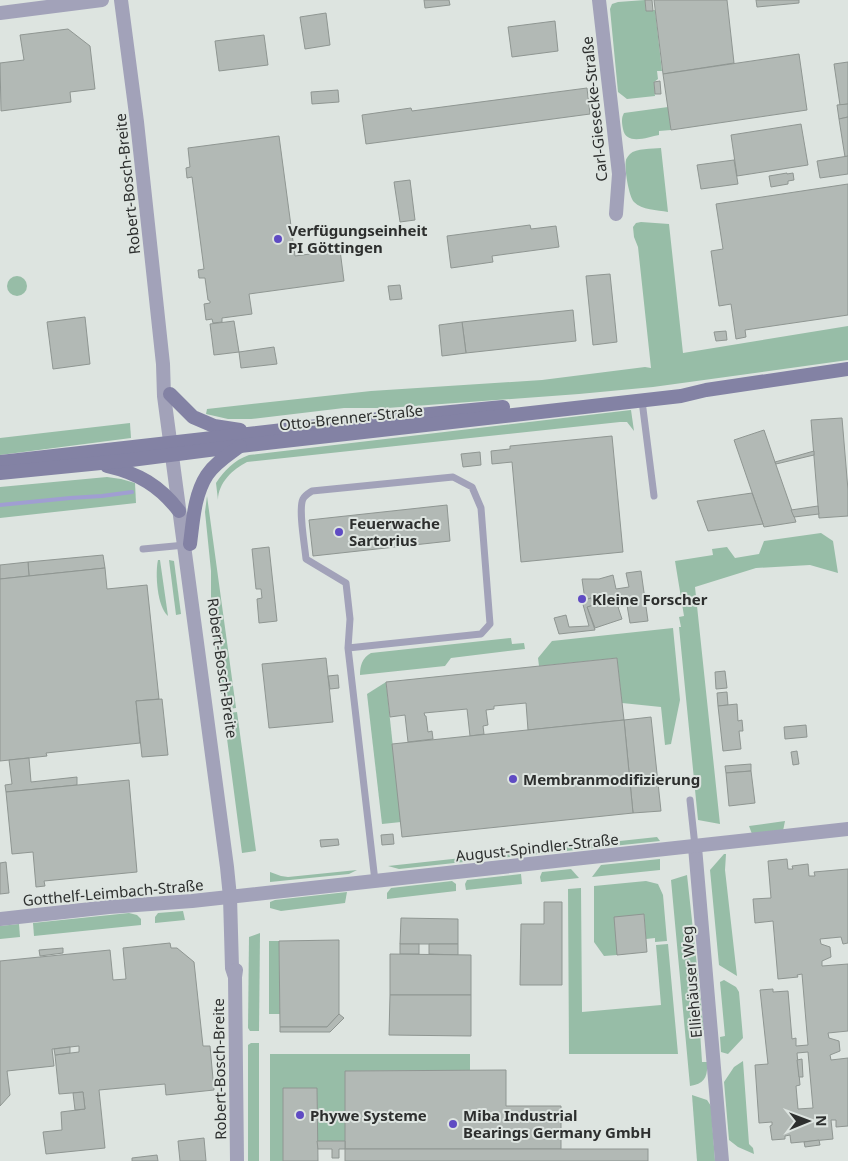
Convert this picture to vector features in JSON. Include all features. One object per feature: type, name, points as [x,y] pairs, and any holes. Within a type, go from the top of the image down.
[{"type":"main road","name":"Otto-Brenner-Straße","points":[[0,462],[174,448],[240,446],[642,401],[848,369]]},
{"type":"main road","name":"Otto-Brenner-Straße","points":[[0,473],[97,463],[258,432],[680,390],[706,390]]},
{"type":"main road","points":[[170,394],[193,417],[203,422],[214,426],[258,432]]},
{"type":"main road","points":[[187,544],[196,501],[207,476],[221,460],[240,446]]},
{"type":"main road","points":[[97,463],[127,471],[146,480],[164,493],[179,511]]},
{"type":"street","points":[[0,13],[102,0]]},
{"type":"street","name":"Robert-Bosch-Breite","points":[[120,0],[136,122],[163,364],[164,396],[174,448],[233,866],[232,968],[235,977],[236,1161]]},
{"type":"street","name":"Carl-Giesecke-Straße","points":[[599,0],[619,174],[616,214]]},
{"type":"street","name":"Robert-Bosch-Breite","points":[[163,364],[170,394],[179,511],[187,544]]},
{"type":"street","name":"August-Spindler-Straße","points":[[232,896],[848,829]]},
{"type":"street","name":"Elliehäuser Weg","points":[[695,846],[722,1161]]},
{"type":"street","name":"Gotthelf-Leimbach-Straße","points":[[0,919],[232,896]]},
{"type":"lane","points":[[642,401],[654,496]]},
{"type":"lane","points":[[348,648],[481,634],[490,624],[481,508],[472,488],[453,476],[312,492],[304,497],[302,504],[306,559],[346,583],[350,619],[348,648],[375,881]]},
{"type":"lane","points":[[143,549],[187,544]]},
{"type":"lane","name":"Elliehäuser Weg","points":[[690,800],[695,846]]},
{"type":"green space","points":[[645,0],[646,11],[655,10],[662,71],[657,71],[658,79],[654,82],[655,96],[627,99],[618,92],[610,9],[612,4],[618,2]]},
{"type":"green space","points":[[668,107],[671,130],[659,131],[659,135],[638,139],[633,139],[625,134],[622,123],[624,113]]},
{"type":"green space","points":[[661,148],[668,212],[637,205],[630,194],[626,175],[626,160],[630,154],[640,150]]},
{"type":"green space","points":[[636,223],[669,224],[683,353],[848,326],[848,360],[653,387],[579,394],[387,408],[344,408],[251,419],[228,419],[206,414],[207,409],[371,391],[542,380],[645,367],[651,368],[638,247],[633,227]]},
{"type":"green space","points":[[17,276],[24,279],[27,286],[24,293],[17,296],[10,293],[7,286],[10,279]]},
{"type":"green space","points":[[631,410],[634,431],[627,422],[620,422],[247,462],[237,468],[223,482],[218,500],[216,483],[222,474],[230,466],[249,455]]},
{"type":"green space","points":[[130,423],[131,438],[0,455],[0,438]]},
{"type":"green space","points":[[107,477],[135,483],[136,503],[0,518],[0,487]]},
{"type":"green space","points":[[207,496],[236,708],[229,709],[228,696],[226,696],[226,693],[221,694],[211,618],[211,571],[205,512]]},
{"type":"green space","points":[[821,533],[833,541],[838,573],[810,565],[756,568],[695,587],[720,824],[698,820],[679,627],[681,627],[679,617],[684,616],[675,561],[713,555],[712,549],[727,547],[735,558],[759,554],[764,541]]},
{"type":"green space","points":[[158,560],[160,560],[168,616],[164,612],[159,598],[157,581]]},
{"type":"green space","points":[[169,560],[174,561],[181,614],[176,615]]},
{"type":"green space","points":[[673,628],[680,700],[671,744],[665,745],[661,707],[622,703],[617,658],[539,666],[538,658],[552,641]]},
{"type":"green space","points":[[511,638],[512,644],[524,643],[525,649],[451,658],[445,666],[360,675],[362,662],[371,653]]},
{"type":"green space","points":[[386,682],[401,822],[382,824],[367,694]]},
{"type":"green space","points":[[237,712],[256,851],[242,853],[226,731],[231,730],[229,713]]},
{"type":"green space","points":[[785,821],[783,831],[752,834],[749,826]]},
{"type":"green space","points":[[657,837],[660,841],[399,869],[388,866]]},
{"type":"green space","points":[[726,854],[725,870],[737,976],[719,965],[710,870]]},
{"type":"green space","points":[[660,859],[660,870],[592,877],[601,865]]},
{"type":"green space","points":[[571,869],[579,878],[541,882],[542,872]]},
{"type":"green space","points":[[357,870],[349,874],[270,882],[270,872],[288,877]]},
{"type":"green space","points":[[521,874],[522,884],[466,890],[465,884],[467,880]]},
{"type":"green space","points":[[687,875],[704,1030],[700,1031],[702,1062],[707,1062],[706,1075],[702,1081],[690,1086],[671,880]]},
{"type":"green space","points":[[452,881],[456,884],[456,891],[387,899],[387,893],[391,888]]},
{"type":"green space","points":[[646,881],[658,884],[663,895],[667,941],[655,942],[655,938],[646,939],[644,914],[617,955],[604,956],[594,942],[594,886]]},
{"type":"green space","points":[[581,888],[582,1012],[661,1005],[656,945],[668,944],[678,1054],[569,1054],[568,889]]},
{"type":"green space","points":[[347,892],[345,903],[281,911],[270,908],[270,902],[275,900]]},
{"type":"green space","points":[[183,911],[185,920],[155,923],[155,917],[158,913]]},
{"type":"green space","points":[[129,913],[137,915],[141,919],[141,925],[34,936],[33,923]]},
{"type":"green space","points":[[19,924],[20,937],[0,939],[0,926]]},
{"type":"green space","points":[[260,933],[259,1031],[250,1031],[248,1028],[249,937]]},
{"type":"green space","points":[[269,941],[279,941],[280,1014],[269,1014]]},
{"type":"green space","points":[[724,980],[736,987],[739,992],[743,1038],[728,1054],[721,1052],[720,1037],[725,1036],[720,982]]},
{"type":"green space","points":[[259,1043],[259,1161],[248,1161],[248,1045]]},
{"type":"green space","points":[[270,1054],[470,1054],[470,1070],[345,1071],[345,1141],[317,1141],[317,1088],[283,1088],[283,1161],[270,1161]]},
{"type":"green space","points":[[743,1061],[749,1144],[753,1148],[754,1154],[738,1147],[729,1140],[724,1082],[734,1067]]},
{"type":"green space","points":[[692,1095],[707,1100],[711,1106],[715,1161],[697,1161]]},
{"type":"building","points":[[424,0],[449,0],[450,5],[425,8]]},
{"type":"building","points":[[645,0],[652,0],[653,11],[646,11]]},
{"type":"building","points":[[654,0],[727,0],[734,63],[663,74]]},
{"type":"building","points":[[756,0],[799,0],[799,3],[757,7]]},
{"type":"building","points":[[326,13],[330,45],[305,49],[300,17]]},
{"type":"building","points":[[555,21],[558,51],[512,57],[508,27]]},
{"type":"building","points":[[68,29],[90,46],[95,89],[70,92],[71,102],[1,111],[0,63],[24,60],[20,35]]},
{"type":"building","points":[[264,35],[268,65],[219,71],[215,41]]},
{"type":"building","points":[[799,54],[807,110],[671,130],[663,74]]},
{"type":"building","points":[[848,62],[848,104],[840,105],[834,64]]},
{"type":"building","points":[[660,81],[661,94],[655,94],[654,82]]},
{"type":"building","points":[[587,88],[590,114],[366,144],[362,115],[411,108],[412,111]]},
{"type":"building","points":[[338,90],[339,102],[312,104],[311,92]]},
{"type":"building","points":[[848,104],[848,117],[839,119],[837,105]]},
{"type":"building","points":[[848,117],[848,156],[845,157],[839,119]]},
{"type":"building","points":[[801,124],[808,165],[737,176],[731,135]]},
{"type":"building","points":[[279,136],[295,256],[340,250],[344,281],[249,294],[252,314],[222,318],[222,322],[213,323],[212,319],[206,320],[204,304],[210,303],[210,301],[208,300],[205,278],[199,278],[198,270],[204,269],[192,177],[187,178],[186,168],[190,167],[188,148]]},
{"type":"building","points":[[848,156],[848,174],[820,178],[817,161]]},
{"type":"building","points":[[734,160],[738,184],[701,189],[697,165]]},
{"type":"building","points":[[793,173],[794,180],[788,181],[788,184],[771,187],[769,176]]},
{"type":"building","points":[[410,180],[415,220],[400,222],[394,182]]},
{"type":"building","points":[[848,184],[848,315],[745,330],[746,337],[736,339],[731,304],[719,306],[711,251],[723,249],[716,204]]},
{"type":"building","points":[[530,225],[531,229],[556,226],[559,247],[492,256],[493,262],[451,268],[447,236]]},
{"type":"building","points":[[610,274],[617,342],[593,345],[586,276]]},
{"type":"building","points":[[400,285],[402,299],[390,300],[388,286]]},
{"type":"building","points":[[573,310],[576,341],[466,353],[462,322]]},
{"type":"building","points":[[85,317],[90,364],[53,369],[47,322]]},
{"type":"building","points":[[234,321],[239,352],[214,355],[210,324]]},
{"type":"building","points":[[462,322],[466,353],[442,356],[439,325]]},
{"type":"building","points":[[726,331],[727,340],[716,341],[714,332]]},
{"type":"building","points":[[274,347],[277,364],[241,368],[239,352]]},
{"type":"building","points":[[842,418],[848,490],[848,516],[819,518],[811,420]]},
{"type":"building","points":[[764,430],[796,522],[764,527],[734,440]]},
{"type":"building","points":[[612,436],[623,552],[521,562],[512,462],[492,464],[491,451],[510,449],[510,446]]},
{"type":"building","points":[[814,451],[814,455],[776,464],[775,462]]},
{"type":"building","points":[[480,452],[481,465],[463,467],[461,454]]},
{"type":"building","points":[[752,493],[763,524],[708,531],[697,501]]},
{"type":"building","points":[[447,505],[450,541],[313,556],[309,520]]},
{"type":"building","points":[[818,506],[819,514],[794,517],[791,510]]},
{"type":"building","points":[[269,547],[277,621],[259,623],[257,599],[262,598],[261,589],[256,589],[252,549]]},
{"type":"building","points":[[103,555],[105,568],[29,576],[28,562]]},
{"type":"building","points":[[28,562],[29,576],[0,579],[0,565]]},
{"type":"building","points":[[105,568],[107,589],[147,585],[159,699],[136,701],[140,743],[46,753],[47,756],[0,761],[0,579]]},
{"type":"building","points":[[641,571],[648,621],[630,623],[627,605],[618,607],[622,619],[595,628],[587,607],[593,605],[591,598],[585,600],[582,579],[599,579],[613,575],[616,589],[629,587],[626,573]]},
{"type":"building","points":[[591,598],[593,605],[587,607],[595,630],[559,634],[554,618],[566,615],[569,627],[589,626],[582,601]]},
{"type":"building","points":[[326,658],[333,722],[269,728],[262,664]]},
{"type":"building","points":[[617,658],[624,720],[528,730],[526,703],[494,706],[494,709],[486,710],[488,725],[483,726],[484,734],[470,736],[467,709],[424,713],[428,732],[432,731],[433,739],[408,742],[405,715],[390,717],[386,682]]},
{"type":"building","points":[[725,671],[727,688],[716,689],[715,672]]},
{"type":"building","points":[[338,675],[339,688],[330,689],[328,676]]},
{"type":"building","points":[[727,692],[728,705],[718,706],[717,693]]},
{"type":"building","points":[[162,699],[168,755],[142,757],[136,701]]},
{"type":"building","points":[[737,704],[738,721],[742,720],[743,731],[739,731],[741,749],[723,751],[718,706]]},
{"type":"building","points":[[651,717],[661,811],[633,813],[624,720]]},
{"type":"building","name":"Membranmodifizierung","points":[[624,720],[633,813],[402,837],[392,744]]},
{"type":"building","points":[[806,725],[807,737],[785,739],[784,727]]},
{"type":"building","points":[[797,751],[799,764],[793,765],[791,752]]},
{"type":"building","points":[[29,758],[31,782],[77,777],[77,785],[6,792],[5,785],[12,784],[9,760]]},
{"type":"building","points":[[751,764],[751,771],[726,773],[725,766]]},
{"type":"building","points":[[751,771],[755,803],[729,806],[726,773]]},
{"type":"building","points":[[129,780],[137,872],[44,881],[45,886],[36,887],[33,852],[12,854],[6,792]]},
{"type":"building","points":[[393,834],[394,844],[382,845],[381,835]]},
{"type":"building","points":[[338,839],[339,845],[321,847],[320,840]]},
{"type":"building","points":[[787,859],[788,869],[793,869],[792,866],[808,864],[809,876],[815,876],[814,872],[848,869],[848,943],[843,944],[841,937],[820,939],[821,944],[830,947],[831,957],[822,961],[822,966],[848,964],[848,1031],[828,1033],[829,1038],[839,1041],[840,1051],[830,1055],[831,1060],[848,1058],[848,1126],[836,1127],[836,1120],[831,1120],[833,1139],[791,1143],[790,1135],[785,1136],[785,1139],[772,1140],[770,1126],[772,1122],[759,1123],[755,1065],[768,1064],[760,990],[773,989],[773,992],[788,991],[792,1039],[796,1038],[796,1046],[808,1045],[802,974],[797,975],[798,977],[778,979],[773,921],[755,923],[753,899],[771,898],[768,861]],"holes":[[[808,1052],[813,1108],[798,1109],[796,1086],[800,1085],[797,1053]]]},
{"type":"building","points":[[6,862],[9,893],[0,894],[0,863]]},
{"type":"building","points":[[544,902],[562,902],[562,985],[520,985],[521,924],[544,924]]},
{"type":"building","points":[[644,914],[647,952],[617,955],[614,917]]},
{"type":"building","points":[[401,918],[458,919],[458,944],[400,944]]},
{"type":"building","points":[[339,940],[339,1014],[327,1027],[280,1027],[279,941]]},
{"type":"building","points":[[170,943],[171,948],[177,948],[194,962],[203,1046],[210,1046],[214,1090],[166,1095],[165,1084],[99,1090],[105,1148],[46,1154],[43,1132],[62,1130],[61,1112],[85,1109],[83,1092],[59,1094],[55,1055],[79,1052],[79,1046],[52,1049],[54,1066],[7,1071],[10,1095],[0,1106],[0,961],[110,950],[113,980],[126,979],[123,948]]},
{"type":"building","points":[[400,944],[419,944],[419,954],[400,954]]},
{"type":"building","points":[[429,944],[458,944],[458,955],[429,954]]},
{"type":"building","points":[[63,948],[63,953],[40,956],[39,950]]},
{"type":"building","points":[[390,954],[471,955],[471,995],[390,995]]},
{"type":"building","points":[[390,995],[471,995],[471,1036],[389,1035]]},
{"type":"building","points":[[339,1014],[344,1018],[330,1032],[280,1032],[280,1027],[327,1027]]},
{"type":"building","points":[[70,1047],[70,1053],[55,1055],[54,1049]]},
{"type":"building","points":[[802,1059],[803,1077],[799,1077],[797,1060]]},
{"type":"building","name":"Miba Industrial Bearings Germany GmbH","points":[[506,1070],[506,1106],[561,1106],[561,1149],[345,1149],[345,1071]]},
{"type":"building","name":"Phywe Systeme","points":[[283,1088],[317,1088],[318,1161],[283,1161]]},
{"type":"building","points":[[83,1092],[85,1109],[75,1110],[73,1093]]},
{"type":"building","points":[[204,1138],[206,1161],[180,1161],[178,1141]]},
{"type":"building","points":[[819,1140],[820,1145],[805,1147],[804,1142]]},
{"type":"building","points":[[317,1141],[345,1141],[345,1149],[339,1149],[339,1158],[332,1158],[332,1149],[318,1149]]},
{"type":"building","points":[[345,1149],[648,1149],[648,1161],[345,1161]]},
{"type":"building","points":[[157,1155],[158,1161],[132,1161],[132,1158]]},
{"type":"waterway","points":[[0,505],[132,492]]},
{"type":"place","name":"Verfügungseinheit PI Göttingen","points":[[278,239]]},
{"type":"place","name":"Feuerwache Sartorius","points":[[339,532]]},
{"type":"place","name":"Kleine Forscher","points":[[582,599]]},
{"type":"place","name":"Membranmodifizierung","points":[[513,779]]},
{"type":"place","name":"Phywe Systeme","points":[[300,1115]]},
{"type":"place","name":"Miba Industrial Bearings Germany GmbH","points":[[453,1124]]}]
